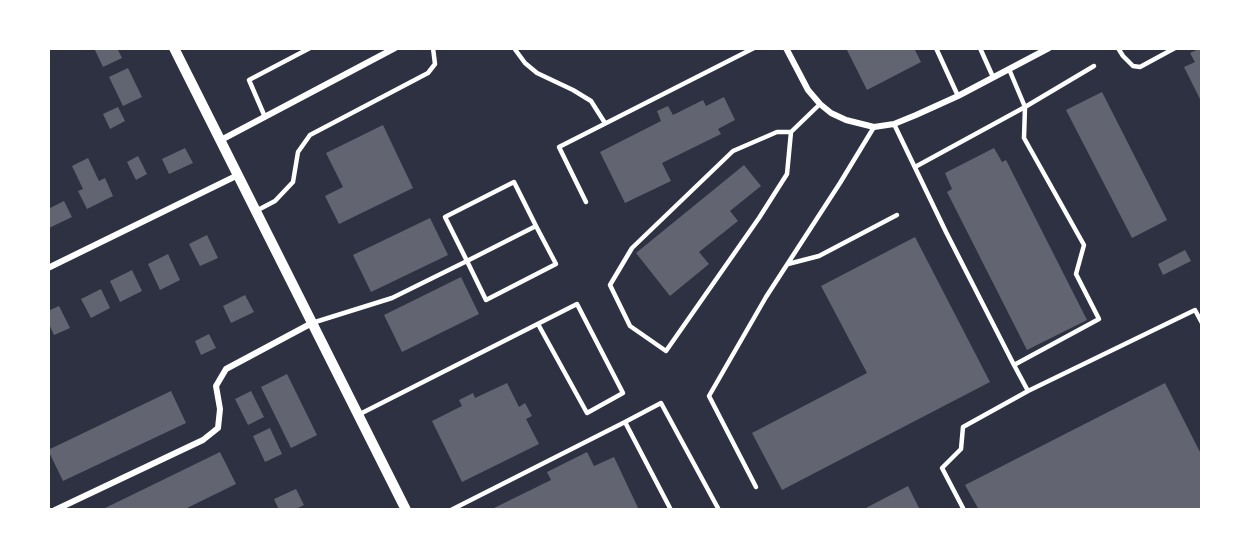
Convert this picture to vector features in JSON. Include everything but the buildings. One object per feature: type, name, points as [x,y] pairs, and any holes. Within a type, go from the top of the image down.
[{"type":"street","points":[[174,48],[406,510]]},
{"type":"street","points":[[221,140],[395,48]]},
{"type":"street","points":[[786,48],[808,90],[820,104],[831,113],[874,127],[894,124],[958,96],[1048,48]]},
{"type":"street","points":[[48,268],[238,175]]},
{"type":"street","points":[[55,510],[203,440],[218,428],[220,409],[216,386],[226,369],[312,323]]},
{"type":"lane","points":[[265,117],[249,80],[310,48]]},
{"type":"lane","points":[[256,211],[275,201],[293,182],[298,152],[310,135],[428,73],[435,64],[434,48]]},
{"type":"lane","points":[[514,48],[525,63],[537,73],[591,101],[605,123]]},
{"type":"lane","points":[[586,202],[559,147],[754,48]]},
{"type":"lane","points":[[936,48],[958,96]]},
{"type":"lane","points":[[980,48],[993,77]]},
{"type":"lane","points":[[1118,48],[1132,66],[1140,67],[1175,48]]},
{"type":"lane","points":[[915,166],[1025,107],[1094,66]]},
{"type":"lane","points":[[1009,69],[1025,107],[1024,138],[1084,245],[1076,274],[1099,320],[1014,365]]},
{"type":"lane","points":[[791,132],[777,132],[733,152],[632,248],[610,285],[630,326],[666,351],[787,174],[791,132],[820,104]]},
{"type":"lane","points":[[894,124],[1028,391]]},
{"type":"lane","points":[[756,487],[709,396],[766,297],[874,127]]},
{"type":"lane","points":[[514,183],[536,226],[556,264],[486,300],[445,217],[514,183]]},
{"type":"lane","points":[[788,264],[819,256],[897,215]]},
{"type":"lane","points":[[312,323],[392,298],[536,226]]},
{"type":"lane","points":[[358,415],[577,304],[623,393],[587,413],[538,324]]},
{"type":"lane","points":[[964,510],[942,468],[962,449],[963,427],[1028,391],[1195,310],[1202,323]]},
{"type":"lane","points":[[451,510],[661,403],[719,510]]},
{"type":"lane","points":[[625,422],[671,510]]}]
